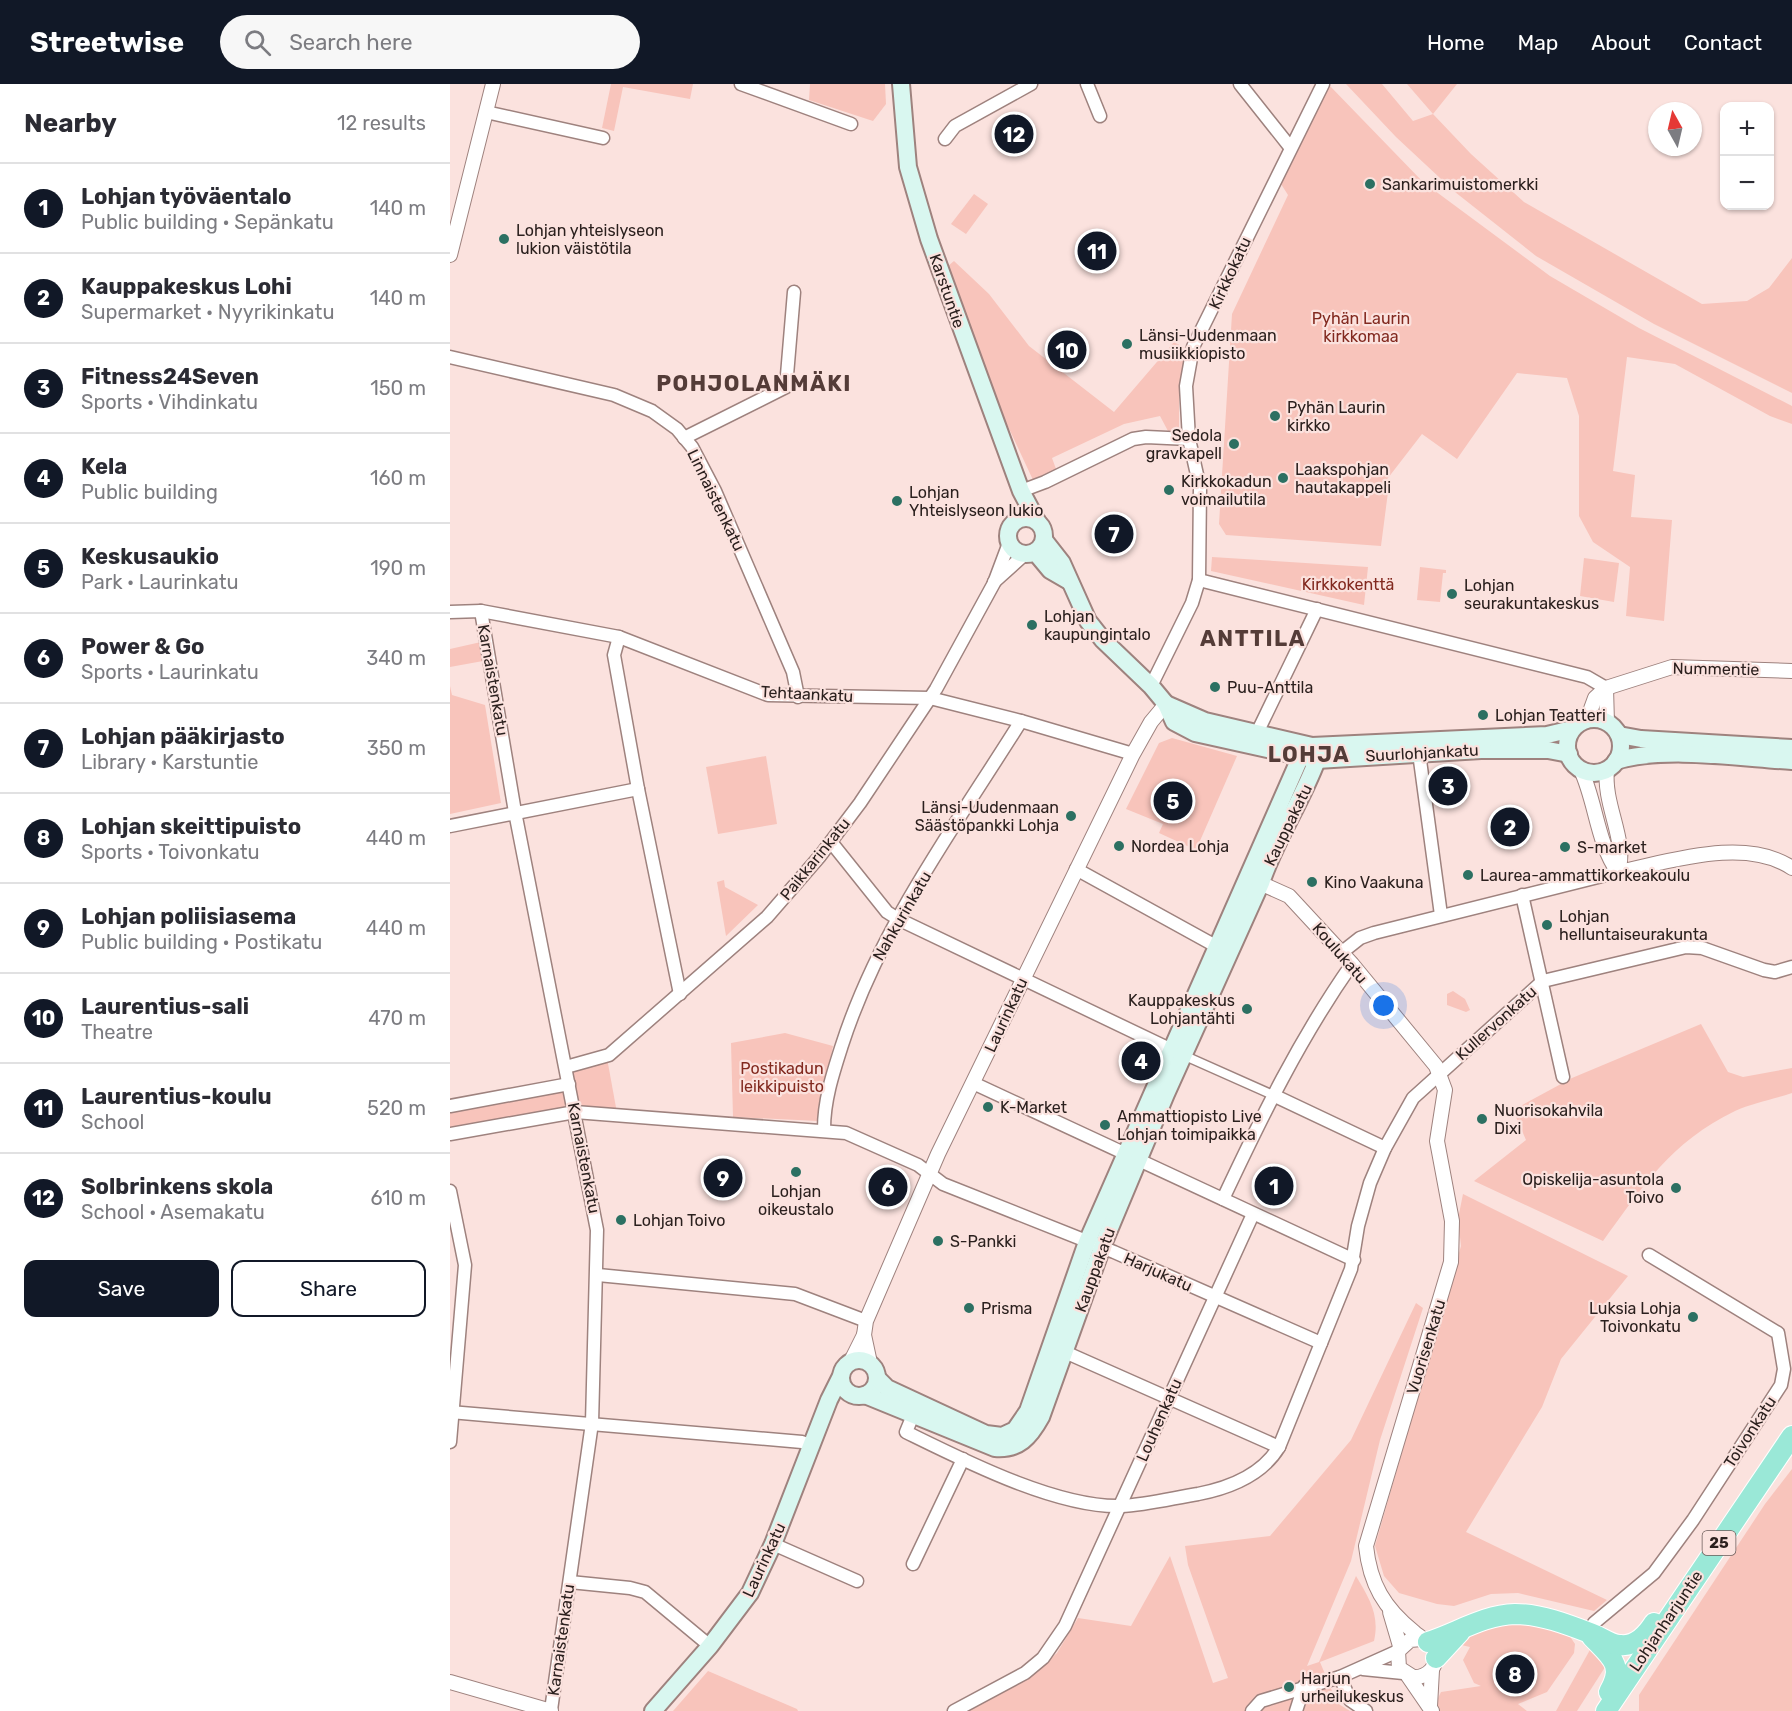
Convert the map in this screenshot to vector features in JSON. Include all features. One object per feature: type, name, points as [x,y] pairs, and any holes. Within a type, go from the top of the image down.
[{"type":"highway","name":"Lohjanharjuntie","points":[[1606,1711],[1792,1436]]},
{"type":"highway","name":"Lohjanharjuntie","points":[[1746,1503],[1773,1478],[1792,1454]]},
{"type":"highway","points":[[1429,1652],[1487,1617],[1517,1614],[1552,1620],[1621,1646],[1636,1642],[1647,1634],[1674,1593],[1691,1583]]},
{"type":"highway","points":[[1588,1633],[1613,1659],[1616,1666],[1616,1680],[1600,1711]]},
{"type":"highway","points":[[1622,1711],[1623,1704],[1634,1685],[1639,1660]]},
{"type":"main road","name":"Karstuntie","points":[[901,84],[908,167],[929,239],[1021,490],[1036,522]]},
{"type":"main road","points":[[1021,490],[1013,524],[1008,532],[1009,543],[1015,551],[1034,549]]},
{"type":"main road","points":[[1013,524],[1027,518],[1036,522],[1043,530],[1034,549]]},
{"type":"main road","points":[[1034,549],[1050,570],[1069,581],[1088,621],[1102,639],[1151,686],[1166,704]]},
{"type":"main road","name":"Suurlohjankatu","points":[[1166,704],[1205,721],[1257,733],[1310,755],[1547,735],[1572,729]]},
{"type":"main road","name":"Suurlohjankatu","points":[[1166,704],[1174,722],[1195,733],[1310,755],[1536,749],[1569,754]]},
{"type":"main road","points":[[1792,748],[1641,739],[1620,735],[1607,723],[1587,720],[1572,729],[1569,754],[1581,770],[1593,774],[1631,756],[1671,755],[1792,761]]},
{"type":"main road","points":[[1611,765],[1621,747],[1620,735]]},
{"type":"main road","name":"Kauppakatu","points":[[858,1395],[913,1415],[984,1446],[1005,1449],[1020,1444],[1032,1434],[1041,1417],[1058,1349],[1094,1244],[1177,1052],[1255,881],[1273,849],[1310,755]]},
{"type":"main road","name":"Kauppakatu","points":[[874,1371],[887,1388],[986,1434],[1002,1436],[1016,1430],[1025,1418],[1058,1349]]},
{"type":"main road","points":[[861,1359],[874,1371],[874,1389],[858,1395],[844,1388],[840,1378],[843,1368],[851,1361],[861,1359]]},
{"type":"main road","name":"Laurinkatu","points":[[653,1711],[710,1646],[750,1593],[773,1544],[824,1419],[829,1400],[840,1378]]},
{"type":"main road","name":"Laurinkatu","points":[[824,1419],[858,1395]]},
{"type":"street","points":[[450,255],[493,84]]},
{"type":"street","points":[[741,84],[851,123]]},
{"type":"street","points":[[945,139],[955,126],[1031,84]]},
{"type":"street","points":[[1087,84],[1100,116]]},
{"type":"street","points":[[1240,84],[1290,147]]},
{"type":"street","name":"Kirkkokatu","points":[[1199,580],[1200,488],[1189,439],[1186,386],[1193,347],[1323,84]]},
{"type":"street","points":[[486,112],[603,138]]},
{"type":"street","points":[[684,438],[786,387],[794,292]]},
{"type":"street","name":"Linnaistenkatu","points":[[450,357],[614,395],[652,411],[668,422],[684,438],[715,491],[793,672],[798,697]]},
{"type":"street","points":[[1021,490],[1045,482],[1133,439],[1146,436],[1189,439]]},
{"type":"street","name":"Paikkarinkatu","points":[[566,1067],[609,1055],[767,917],[831,842],[930,698],[993,583],[1009,543]]},
{"type":"street","name":"Paikkarinkatu","points":[[993,583],[1034,549]]},
{"type":"street","points":[[1151,686],[1192,603],[1199,580],[1587,677],[1606,687]]},
{"type":"street","points":[[1257,733],[1317,609]]},
{"type":"street","name":"Tehtaankatu","points":[[450,612],[481,610],[619,637],[755,692],[798,697],[930,698],[1021,721],[1133,754]]},
{"type":"street","name":"Karnaistenkatu","points":[[481,610],[515,813],[597,1230],[598,1275],[592,1423],[551,1711]]},
{"type":"street","points":[[619,637],[614,655],[638,789],[680,993]]},
{"type":"street","name":"Nummentie","points":[[1606,687],[1672,667],[1792,671]]},
{"type":"street","points":[[1587,720],[1595,698],[1606,687]]},
{"type":"street","points":[[1606,687],[1607,723]]},
{"type":"street","name":"Laurinkatu","points":[[851,1361],[930,1173],[1023,978],[1133,754],[1151,722],[1166,704]]},
{"type":"street","name":"Nahkurinkatu","points":[[824,1130],[829,1087],[855,1005],[887,935],[1021,721]]},
{"type":"street","points":[[1419,753],[1440,909]]},
{"type":"street","points":[[1611,765],[1605,788],[1622,858],[1618,872]]},
{"type":"street","points":[[1581,770],[1591,790],[1609,860],[1618,872]]},
{"type":"street","points":[[450,826],[638,789]]},
{"type":"street","points":[[831,842],[887,912],[898,919],[1385,1148]]},
{"type":"street","points":[[1341,952],[1360,938],[1440,909],[1522,895],[1618,872],[1738,851],[1765,856],[1792,868]]},
{"type":"street","points":[[1076,869],[1223,951]]},
{"type":"street","name":"Koulukatu","points":[[1255,881],[1289,896],[1352,964],[1440,1074]]},
{"type":"street","points":[[1522,895],[1563,1077]]},
{"type":"street","name":"Kullervonkatu","points":[[913,1415],[906,1432],[963,1460],[1038,1490],[1079,1500],[1120,1506],[1174,1498],[1226,1486],[1261,1469],[1279,1447],[1354,1260],[1364,1205],[1385,1148],[1413,1098],[1543,981],[1694,946],[1764,970],[1774,972],[1792,967]]},
{"type":"street","points":[[1223,1199],[1273,1095],[1324,1004],[1352,964]]},
{"type":"street","name":"Vuorisenkatu","points":[[1399,1649],[1390,1612],[1373,1580],[1366,1546],[1451,1262],[1452,1221],[1437,1141],[1445,1097],[1440,1074]]},
{"type":"street","points":[[974,1083],[1354,1260]]},
{"type":"street","points":[[450,1106],[569,1084]]},
{"type":"street","name":"Harjukatu","points":[[450,1134],[575,1112],[846,1133],[930,1173],[944,1184],[1094,1244],[1321,1343]]},
{"type":"street","points":[[450,1191],[465,1265],[450,1442]]},
{"type":"street","name":"Louhenkatu","points":[[954,1711],[1025,1672],[1043,1658],[1065,1626],[1253,1214]]},
{"type":"street","name":"Toivonkatu","points":[[1588,1633],[1603,1616],[1654,1573],[1698,1513],[1781,1385],[1784,1369],[1778,1333],[1649,1255]]},
{"type":"street","points":[[598,1275],[795,1294],[865,1328],[874,1371]]},
{"type":"street","points":[[1058,1349],[1279,1447]]},
{"type":"street","points":[[452,1412],[802,1442],[812,1446]]},
{"type":"street","points":[[913,1564],[963,1460]]},
{"type":"street","points":[[773,1544],[857,1581]]},
{"type":"street","points":[[570,1582],[630,1588],[645,1592],[710,1646]]},
{"type":"street","name":"Vuorisenkatu","points":[[1390,1612],[1429,1652]]},
{"type":"street","points":[[1252,1711],[1261,1701],[1363,1669],[1399,1649],[1410,1640],[1429,1652]]},
{"type":"street","points":[[1399,1649],[1397,1663],[1431,1708]]},
{"type":"street","points":[[1363,1669],[1405,1674],[1418,1678],[1429,1652]]},
{"type":"street","points":[[1429,1652],[1431,1708]]},
{"type":"street","points":[[1340,1677],[1350,1700],[1366,1711]]},
{"type":"street","points":[[450,1682],[551,1711]]},
{"type":"street","points":[[1296,1711],[1304,1686]]},
{"type":"green space","points":[[611,84],[693,84],[690,99],[623,87],[614,131],[602,128]]},
{"type":"green space","points":[[810,84],[885,84],[886,104],[873,121],[809,100]]},
{"type":"green space","points":[[1346,84],[1382,84],[1413,121],[1433,114],[1471,154],[1524,202],[1702,304],[1747,301],[1769,288],[1792,258],[1792,393],[1654,324],[1536,256],[1455,192],[1396,137]]},
{"type":"green space","points":[[1407,84],[1457,84],[1433,114]]},
{"type":"green space","name":"Pyhän Laurin kirkkomaa","points":[[1329,85],[1423,182],[1550,276],[1639,328],[1792,406],[1792,424],[1770,416],[1675,364],[1627,357],[1613,471],[1635,475],[1631,517],[1672,520],[1664,621],[1626,616],[1630,567],[1593,542],[1579,516],[1579,416],[1567,378],[1517,373],[1457,459],[1422,434],[1381,487],[1388,492],[1381,546],[1226,535],[1219,524],[1232,314],[1288,195],[1281,184]]},
{"type":"green space","points":[[974,194],[988,204],[966,234],[951,224]]},
{"type":"green space","points":[[954,261],[989,294],[1029,346],[1114,412],[1174,342],[1187,349],[1179,390],[1179,432],[1168,431],[1160,416],[1124,424],[1052,458],[1056,469],[1033,480],[1005,420],[948,266]]},
{"type":"green space","name":"Kirkkokenttä","points":[[1212,557],[1368,567],[1364,605],[1211,571]]},
{"type":"green space","points":[[1584,558],[1619,563],[1614,602],[1580,596]]},
{"type":"green space","points":[[1420,567],[1446,570],[1446,573],[1443,573],[1440,602],[1417,600]]},
{"type":"green space","points":[[481,642],[483,661],[450,667],[450,649]]},
{"type":"green space","points":[[450,686],[452,695],[485,705],[501,803],[450,814]]},
{"type":"green space","points":[[1172,738],[1237,756],[1196,850],[1159,833],[1163,824],[1126,809],[1159,743]]},
{"type":"green space","points":[[766,756],[777,824],[718,834],[706,767]]},
{"type":"green space","points":[[724,880],[725,887],[758,905],[726,936],[717,882]]},
{"type":"green space","points":[[1453,991],[1465,999],[1470,1010],[1466,1012],[1447,1005],[1447,994]]},
{"type":"green space","points":[[1701,1024],[1728,1072],[1743,1077],[1792,1068],[1792,1093],[1735,1111],[1693,1137],[1676,1151],[1645,1184],[1603,1241],[1474,1181],[1526,1140],[1513,1110],[1572,1078]]},
{"type":"green space","name":"Postikadun leikkipuisto","points":[[785,1033],[833,1046],[818,1121],[733,1117],[731,1043]]},
{"type":"green space","points":[[607,1058],[617,1113],[577,1109],[569,1069]]},
{"type":"green space","points":[[566,1087],[570,1108],[450,1131],[450,1109]]},
{"type":"green space","points":[[1463,1194],[1628,1276],[1561,1359],[1542,1407],[1466,1532],[1607,1600],[1594,1611],[1518,1593],[1491,1594],[1454,1606],[1437,1604],[1399,1593],[1384,1576],[1375,1546],[1461,1246],[1458,1219]]},
{"type":"green space","points":[[1416,1303],[1423,1308],[1380,1440],[1351,1561],[1307,1666],[1319,1662],[1356,1576],[1372,1607],[1376,1623],[1374,1641],[1320,1662],[1337,1703],[1350,1711],[966,1711],[1037,1671],[1057,1653],[1078,1618],[1131,1626],[1170,1556],[1213,1683],[1228,1678],[1188,1565],[1185,1546],[1270,1536],[1351,1440]]},
{"type":"green space","points":[[1792,1469],[1792,1711],[1639,1711],[1639,1695],[1765,1504]]},
{"type":"green space","points":[[1527,1621],[1569,1635],[1575,1644],[1574,1653],[1547,1692],[1518,1704],[1527,1711],[1440,1711],[1436,1702],[1441,1692],[1481,1686],[1474,1683],[1463,1660],[1470,1647],[1457,1644],[1472,1632],[1489,1625]]},
{"type":"green space","points":[[1591,1648],[1607,1664],[1577,1711],[1556,1711]]},
{"type":"green space","points":[[708,1671],[797,1709],[798,1711],[673,1711]]},
{"type":"place","name":"Solbrinkens skola","points":[[1014,134]]},
{"type":"place","name":"Sankarimuistomerkki","points":[[1370,184]]},
{"type":"place","name":"Lohjan yhteislyseon lukion väistötila","points":[[504,239]]},
{"type":"place","name":"Laurentius-koulu","points":[[1097,251]]},
{"type":"place","name":"Länsi-Uudenmaan musiikkiopisto","points":[[1127,344]]},
{"type":"place","name":"Laurentius-sali","points":[[1067,350]]},
{"type":"place","name":"Pyhän Laurin kirkko","points":[[1275,416]]},
{"type":"place","name":"Sedola gravkapell","points":[[1234,444]]},
{"type":"place","name":"Laakspohjan hautakappeli","points":[[1283,478]]},
{"type":"place","name":"Kirkkokadun voimailutila","points":[[1169,490]]},
{"type":"place","name":"Lohjan Yhteislyseon lukio","points":[[897,501]]},
{"type":"place","name":"Lohjan pääkirjasto","points":[[1114,534]]},
{"type":"place","name":"Lohjan seurakuntakeskus","points":[[1452,594]]},
{"type":"place","name":"Lohjan kaupungintalo","points":[[1032,625]]},
{"type":"place","name":"Puu-Anttila","points":[[1215,687]]},
{"type":"place","name":"Lohjan Teatteri","points":[[1483,715]]},
{"type":"place","name":"Fitness24Seven","points":[[1448,786]]},
{"type":"place","name":"Keskusaukio","points":[[1173,801]]},
{"type":"place","name":"Länsi-Uudenmaan Säästöpankki Lohja","points":[[1071,816]]},
{"type":"place","name":"Kauppakeskus Lohi","points":[[1510,827]]},
{"type":"place","name":"Nordea Lohja","points":[[1119,846]]},
{"type":"place","name":"S-market","points":[[1565,847]]},
{"type":"place","name":"Laurea-ammattikorkeakoulu","points":[[1468,875]]},
{"type":"place","name":"Kino Vaakuna","points":[[1312,882]]},
{"type":"place","name":"Lohjan helluntaiseurakunta","points":[[1547,925]]},
{"type":"place","name":"Kauppakeskus Lohjantähti","points":[[1247,1009]]},
{"type":"place","name":"Kela","points":[[1141,1061]]},
{"type":"place","name":"K-Market","points":[[988,1107]]},
{"type":"place","name":"Nuorisokahvila Dixi","points":[[1482,1119]]},
{"type":"place","name":"Ammattiopisto Live Lohjan toimipaikka","points":[[1105,1125]]},
{"type":"place","name":"Lohjan oikeustalo","points":[[796,1172]]},
{"type":"place","name":"Lohjan poliisiasema","points":[[723,1178]]},
{"type":"place","name":"Lohjan työväentalo","points":[[1274,1186]]},
{"type":"place","name":"Power & Go","points":[[888,1187]]},
{"type":"place","name":"Opiskelija-asuntola Toivo","points":[[1676,1188]]},
{"type":"place","name":"Lohjan Toivo","points":[[621,1220]]},
{"type":"place","name":"S-Pankki","points":[[938,1241]]},
{"type":"place","name":"Prisma","points":[[969,1308]]},
{"type":"place","name":"Luksia Lohja Toivonkatu","points":[[1693,1317]]},
{"type":"place","name":"Lohjan skeittipuisto","points":[[1515,1674]]},
{"type":"place","name":"Harjun urheilukeskus","points":[[1289,1687]]},
{"type":"district","name":"POHJOLANMÄKI","points":[[754,383]]},
{"type":"district","name":"ANTTILA","points":[[1253,638]]},
{"type":"district","name":"LOHJA","points":[[1309,754]]}]
